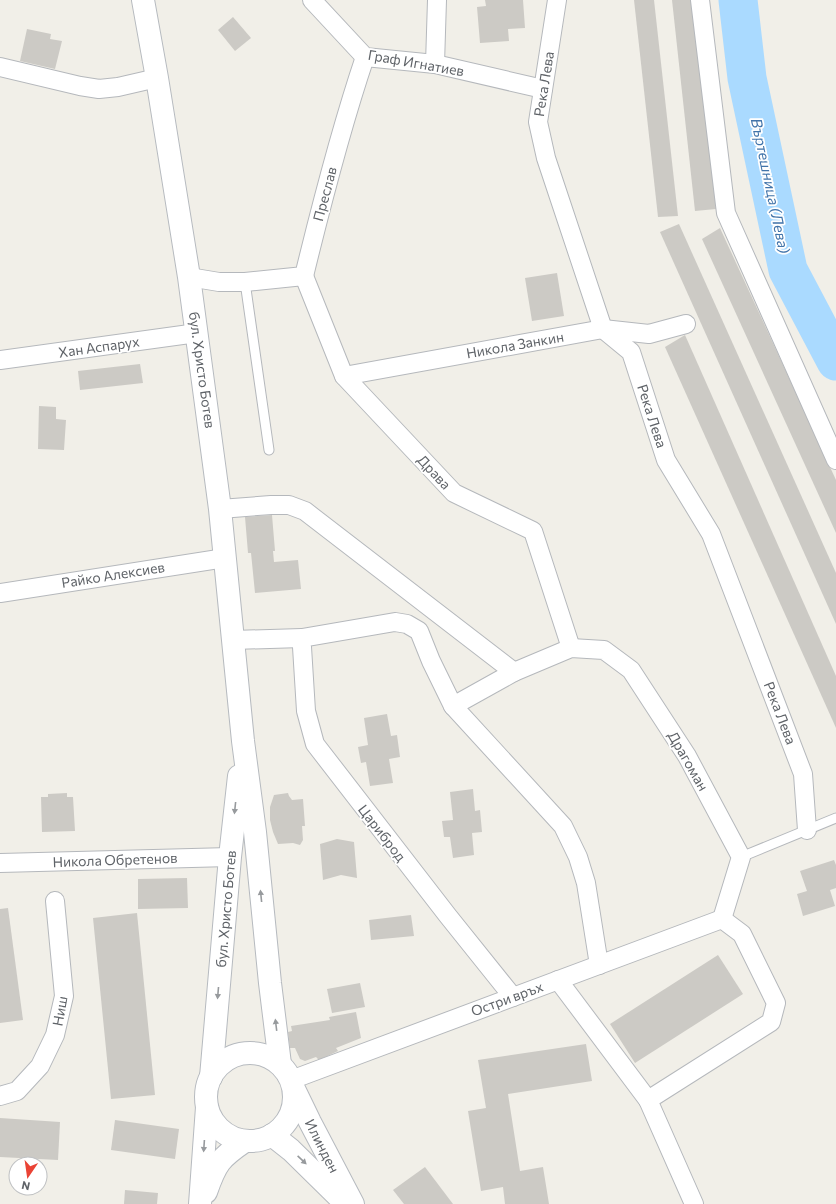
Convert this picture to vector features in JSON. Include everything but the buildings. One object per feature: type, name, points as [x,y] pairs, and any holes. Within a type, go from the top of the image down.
[{"type":"street","name":"бул. Христо Ботев","points":[[143,0],[157,78],[197,333],[220,510],[243,741],[255,832],[270,983],[288,1077]]},
{"type":"street","name":"Граф Игнатиев","points":[[312,0],[365,57],[435,64],[542,89]]},
{"type":"street","points":[[435,64],[437,0]]},
{"type":"street","name":"Река Лева","points":[[557,0],[538,122],[546,158],[603,329],[631,352],[666,460],[711,534],[803,774],[807,830]]},
{"type":"street","points":[[700,0],[726,213],[836,460]]},
{"type":"street","name":"Преслав","points":[[304,276],[352,95],[365,57]]},
{"type":"street","points":[[0,67],[98,89],[118,87],[157,78]]},
{"type":"street","points":[[189,277],[219,282],[246,282],[304,276]]},
{"type":"street","name":"Драва","points":[[304,276],[344,376],[454,493],[533,531],[571,648]]},
{"type":"street","name":"Никола Занкин","points":[[344,376],[603,329],[649,334],[686,324]]},
{"type":"street","name":"Хан Аспарух","points":[[0,360],[197,333]]},
{"type":"street","points":[[220,510],[289,505],[305,511],[514,672]]},
{"type":"street","name":"Райко Алексиев","points":[[0,593],[225,558]]},
{"type":"street","points":[[233,640],[302,638],[395,622],[407,624],[419,631],[430,661],[453,706],[563,826],[578,857],[586,883],[599,965]]},
{"type":"street","name":"Цариброд","points":[[302,647],[306,710],[314,744],[513,997]]},
{"type":"street","points":[[453,706],[514,672],[571,648]]},
{"type":"street","name":"Драгоман","points":[[571,648],[604,650],[631,670],[687,756],[741,857]]},
{"type":"street","name":"бул. Христо Ботев","points":[[211,1077],[230,857],[243,741]]},
{"type":"street","name":"Никола Обретенов","points":[[0,863],[230,857]]},
{"type":"street","points":[[648,1100],[771,1022],[776,1003],[742,934],[722,919],[741,857]]},
{"type":"street","name":"Ниш","points":[[0,1096],[17,1091],[40,1066],[55,1035],[64,996],[55,901]]},
{"type":"street","name":"Остри връх","points":[[288,1077],[513,997],[722,919]]},
{"type":"street","points":[[558,980],[648,1100],[694,1204]]},
{"type":"street","points":[[201,1204],[207,1107],[206,1092],[214,1071],[224,1061],[242,1053],[262,1054],[288,1077],[294,1102],[291,1115],[283,1127],[272,1135],[259,1140],[245,1141],[232,1138],[221,1130],[212,1120],[207,1107]]},
{"type":"street","name":"Илинден","points":[[288,1077],[313,1129],[353,1204]]},
{"type":"street","name":"Илинден","points":[[272,1135],[291,1150],[347,1204]]},
{"type":"street","points":[[201,1204],[212,1175],[220,1160],[245,1141]]},
{"type":"lane","points":[[246,282],[269,450]]},
{"type":"lane","points":[[741,857],[836,818]]},
{"type":"waterway","name":"Въртешница (Лева)","points":[[738,0],[747,78],[788,270],[836,361]]}]
